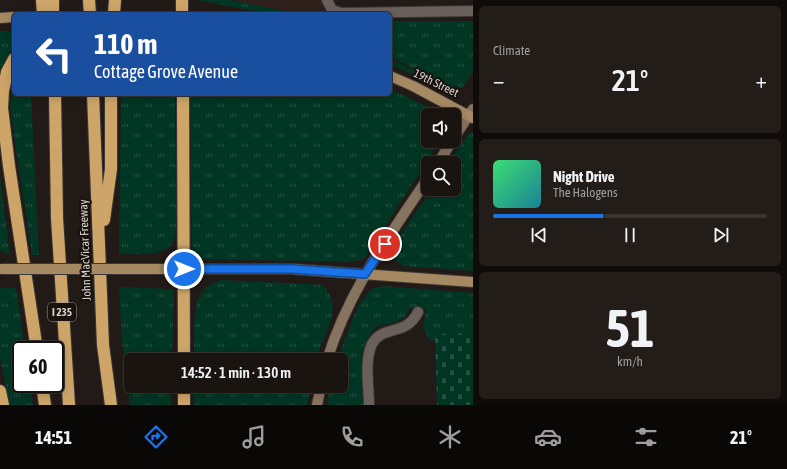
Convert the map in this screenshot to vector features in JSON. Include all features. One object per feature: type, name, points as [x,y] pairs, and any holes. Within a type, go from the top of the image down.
[{"type":"highway","points":[[42,0],[43,12]]},
{"type":"highway","points":[[53,0],[53,12]]},
{"type":"highway","points":[[89,0],[90,12]]},
{"type":"highway","points":[[114,12],[115,0]]},
{"type":"highway","points":[[182,0],[182,12]]},
{"type":"highway","points":[[12,63],[8,72],[3,92],[2,108],[9,166],[36,341]]},
{"type":"highway","points":[[48,96],[58,218]]},
{"type":"highway","name":"John MacVicar Freeway","points":[[55,96],[58,218],[69,405]]},
{"type":"highway","name":"John MacVicar Freeway","points":[[93,96],[103,345],[110,405]]},
{"type":"highway","points":[[99,249],[111,169],[111,96]]},
{"type":"highway","points":[[183,96],[184,353]]},
{"type":"highway","points":[[0,391],[3,405]]},
{"type":"highway","points":[[43,393],[45,405]]},
{"type":"highway","points":[[184,393],[184,405]]},
{"type":"main road","points":[[0,18],[12,17]]},
{"type":"main road","name":"19th Street","points":[[392,77],[472,114]]},
{"type":"main road","points":[[1,269],[292,269],[473,282]]},
{"type":"street","points":[[327,0],[332,10],[338,12]]},
{"type":"street","points":[[392,12],[473,11]]},
{"type":"street","points":[[461,129],[472,114]]},
{"type":"street","points":[[330,353],[343,316],[365,274],[421,189]]},
{"type":"street","points":[[369,405],[369,358],[372,344],[381,334],[408,326],[418,312]]},
{"type":"street","points":[[317,405],[320,393]]},
{"type":"shaded area","points":[[231,0],[322,0],[326,12],[288,12]]},
{"type":"green space","points":[[197,0],[231,0],[288,12],[260,12]]},
{"type":"green space","points":[[392,21],[473,21],[473,71],[462,88],[459,88],[456,84],[454,88],[392,58]]},
{"type":"green space","points":[[0,31],[12,31],[12,50],[0,69]]},
{"type":"green space","points":[[392,60],[454,90],[455,93],[446,91],[392,65]]},
{"type":"green space","points":[[392,90],[430,108],[421,108],[421,148],[435,148],[430,156],[421,156],[421,170],[364,259],[348,262],[200,259],[194,256],[192,249],[190,96],[392,96]]},
{"type":"green space","points":[[12,94],[12,96],[31,96],[39,255],[32,255],[10,107]]},
{"type":"green space","points":[[121,96],[175,96],[176,233],[174,241],[167,249],[154,253],[119,254]]},
{"type":"green space","points":[[473,132],[473,271],[402,266],[398,263],[394,255],[396,244],[427,196],[461,196],[461,156],[454,156],[459,148],[461,148],[461,145],[468,134]]},
{"type":"green space","points":[[0,178],[10,255],[0,250]]},
{"type":"green space","points":[[222,280],[323,285],[330,295],[332,313],[318,353],[194,353],[194,325],[198,299],[205,288]]},
{"type":"green space","points":[[383,286],[473,293],[473,333],[436,334],[436,340],[430,341],[423,328],[426,309],[409,308],[405,317],[397,322],[377,326],[365,344],[361,363],[363,405],[327,405],[329,393],[348,393],[348,353],[340,353],[358,306],[371,289]]},
{"type":"green space","points":[[119,287],[174,289],[172,353],[124,353],[124,357]]},
{"type":"green space","points":[[0,288],[16,288],[24,341],[12,341],[12,393],[31,393],[33,405],[10,405],[0,358]]},
{"type":"green space","points":[[473,333],[473,405],[437,405],[435,334]]},
{"type":"green space","points":[[128,393],[171,393],[171,405],[130,405]]},
{"type":"green space","points":[[194,393],[310,393],[307,405],[194,405]]},
{"type":"route","points":[[184,269],[292,269],[365,274],[385,244]]}]
